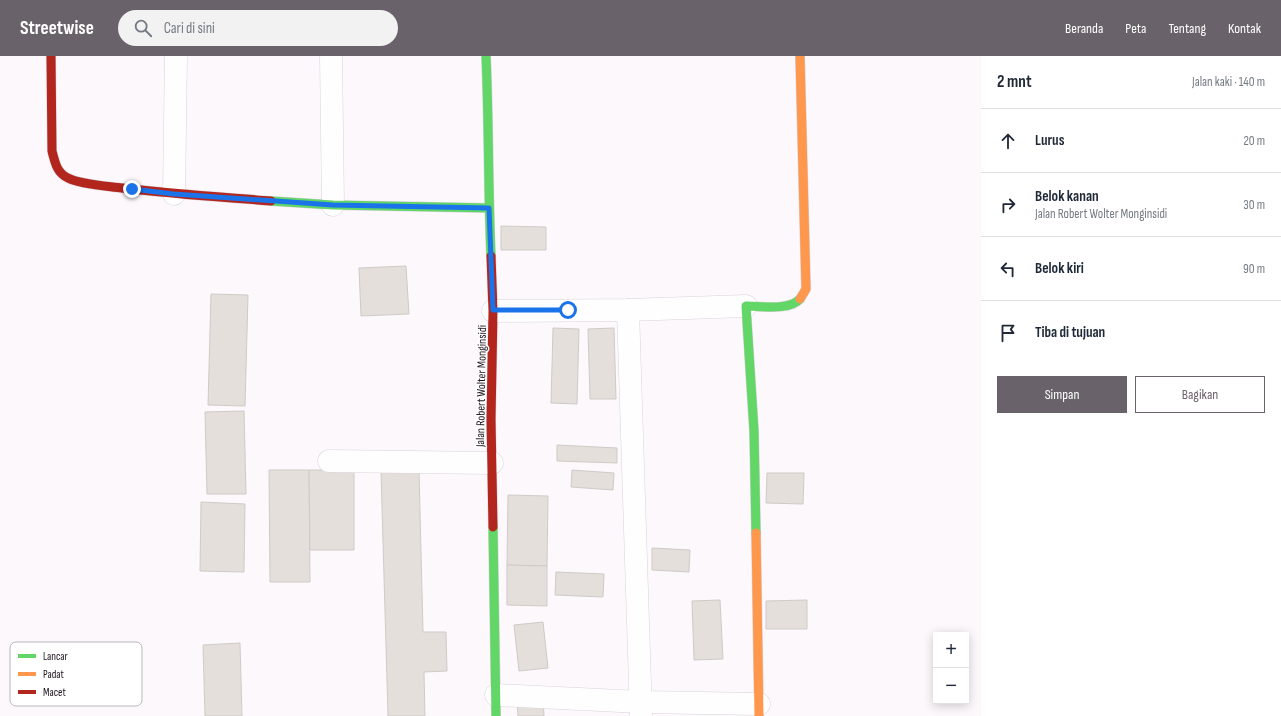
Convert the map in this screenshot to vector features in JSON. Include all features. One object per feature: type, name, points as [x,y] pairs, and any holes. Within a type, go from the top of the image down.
[{"type":"street","points":[[51,56],[52,151],[55,165],[60,173],[69,179],[89,184],[174,194],[333,205],[489,208]]},
{"type":"street","points":[[174,194],[176,56]]},
{"type":"street","points":[[331,56],[333,205]]},
{"type":"street","name":"Jalan Robert Wolter Monginsidi","points":[[486,56],[493,310],[491,419],[496,706]]},
{"type":"street","points":[[493,310],[628,310],[785,306],[795,304],[802,298],[806,289],[800,56]]},
{"type":"street","points":[[496,706],[759,710],[754,430],[746,306]]},
{"type":"street","points":[[628,310],[641,709]]},
{"type":"street","points":[[329,461],[492,463]]},
{"type":"building","points":[[501,226],[546,227],[546,250],[501,250]]},
{"type":"building","points":[[406,266],[409,314],[361,316],[359,268]]},
{"type":"building","points":[[211,294],[248,295],[245,406],[208,405]]},
{"type":"building","points":[[553,328],[579,329],[577,404],[551,403]]},
{"type":"building","points":[[614,328],[616,399],[590,399],[588,329]]},
{"type":"building","points":[[244,411],[246,494],[207,494],[205,412]]},
{"type":"building","points":[[557,445],[617,448],[617,463],[557,461]]},
{"type":"building","points":[[269,470],[309,470],[310,582],[270,582]]},
{"type":"building","points":[[309,470],[354,470],[354,550],[310,550]]},
{"type":"building","points":[[419,470],[423,632],[446,632],[447,671],[424,672],[425,716],[388,716],[381,471]]},
{"type":"building","points":[[572,470],[614,473],[613,490],[571,487]]},
{"type":"building","points":[[767,473],[804,473],[803,504],[766,503]]},
{"type":"building","points":[[508,495],[548,496],[547,566],[507,565]]},
{"type":"building","points":[[201,502],[245,504],[244,572],[200,571]]},
{"type":"building","points":[[652,548],[690,550],[689,572],[652,570]]},
{"type":"building","points":[[507,565],[547,566],[547,606],[507,605]]},
{"type":"building","points":[[556,572],[604,574],[603,597],[555,595]]},
{"type":"building","points":[[720,600],[723,659],[694,660],[692,601]]},
{"type":"building","points":[[807,600],[807,629],[766,629],[766,601]]},
{"type":"building","points":[[543,622],[548,668],[519,671],[514,625]]},
{"type":"building","points":[[240,643],[242,716],[205,716],[203,645]]},
{"type":"building","points":[[517,700],[543,700],[544,716],[518,716]]},
{"type":"traffic: fast","points":[[486,56],[491,256]]},
{"type":"traffic: fast","points":[[271,201],[333,205],[489,208]]},
{"type":"traffic: fast","points":[[756,533],[754,431],[746,306],[782,306],[795,303],[800,299]]},
{"type":"traffic: fast","points":[[493,527],[496,716]]},
{"type":"traffic: slow","points":[[800,56],[806,289],[800,299]]},
{"type":"traffic: slow","points":[[756,533],[759,716]]},
{"type":"traffic: jam","points":[[51,56],[52,151],[57,167],[64,176],[87,184],[102,186],[178,194],[271,201]]},
{"type":"traffic: jam","points":[[491,256],[493,311],[491,419],[493,527]]},
{"type":"route","points":[[132,189],[174,194],[333,205],[489,208],[493,310],[568,310]]}]
